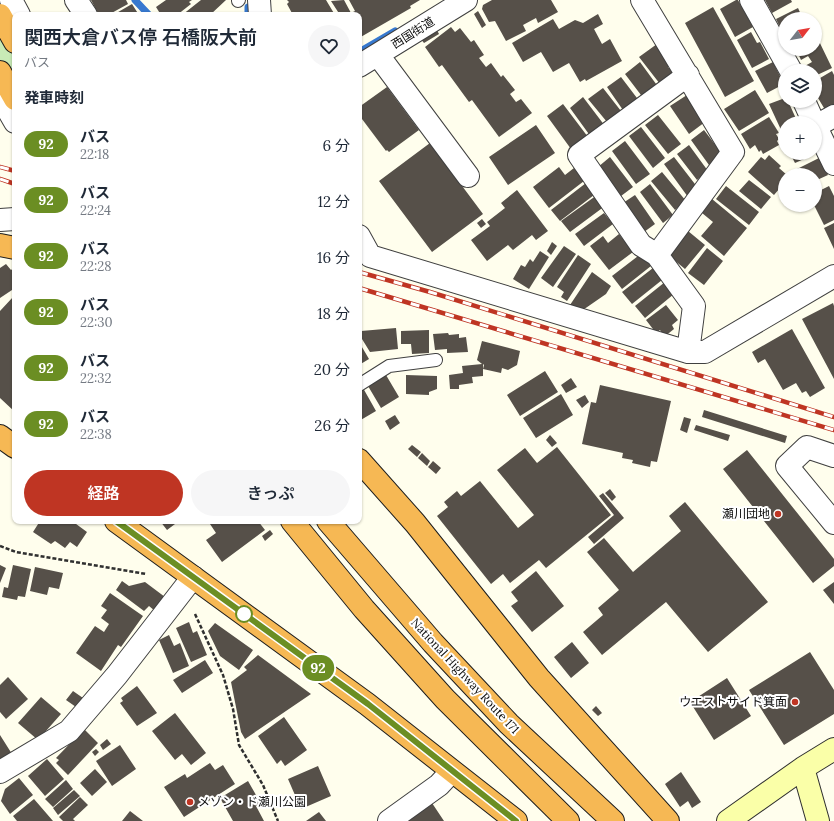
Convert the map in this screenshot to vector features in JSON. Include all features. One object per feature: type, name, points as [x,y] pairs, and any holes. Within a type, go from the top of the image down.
[{"type":"highway","points":[[0,15],[12,37]]},
{"type":"highway","points":[[0,72],[12,94]]},
{"type":"highway","points":[[362,463],[415,523],[538,678],[668,821]]},
{"type":"highway","points":[[120,524],[368,704],[451,772],[516,821]]},
{"type":"highway","points":[[294,524],[364,609],[445,699],[568,821]]},
{"type":"highway","name":"National Highway Route 171","points":[[331,524],[433,643],[509,724],[613,821]]},
{"type":"street","points":[[11,0],[17,12]]},
{"type":"street","points":[[76,0],[84,12]]},
{"type":"street","points":[[259,0],[260,12]]},
{"type":"street","name":"西国街道","points":[[362,64],[466,0]]},
{"type":"street","points":[[642,0],[734,152],[657,255]]},
{"type":"street","points":[[751,0],[787,64]]},
{"type":"street","points":[[378,55],[468,176]]},
{"type":"street","points":[[688,75],[579,155],[641,245],[657,255],[694,306],[688,352]]},
{"type":"street","points":[[0,96],[12,117]]},
{"type":"street","points":[[822,122],[834,116]]},
{"type":"street","points":[[822,139],[834,164]]},
{"type":"street","points":[[0,220],[12,219]]},
{"type":"street","points":[[362,241],[370,256],[688,352],[705,352],[834,276]]},
{"type":"street","points":[[834,456],[807,447],[787,466],[834,523]]},
{"type":"street","points":[[0,772],[69,731],[117,675],[193,577]]},
{"type":"street","points":[[728,821],[803,768],[834,749]]},
{"type":"street","points":[[803,768],[818,821]]},
{"type":"street","points":[[389,821],[439,785],[451,772]]},
{"type":"lane","points":[[362,383],[389,366],[436,360]]},
{"type":"path","points":[[0,546],[16,552],[151,574]]},
{"type":"path","points":[[194,611],[223,675],[233,709],[239,745],[263,785],[278,821]]},
{"type":"green space","points":[[0,0],[3,0],[12,16],[12,111],[0,90]]},
{"type":"building","points":[[91,0],[126,0],[128,4],[113,12],[97,12]]},
{"type":"building","points":[[166,0],[192,0],[189,2],[191,4],[181,12],[159,12],[156,7]]},
{"type":"building","points":[[201,0],[226,0],[213,12],[186,12]]},
{"type":"building","points":[[287,0],[326,0],[333,12],[291,12],[287,4],[289,2]]},
{"type":"building","points":[[344,0],[350,12],[338,12],[331,1]]},
{"type":"building","points":[[349,0],[420,0],[410,6],[411,8],[362,36],[362,12],[353,12],[355,11]]},
{"type":"building","points":[[492,0],[551,0],[558,12],[538,23],[536,18],[523,25],[526,31],[506,41],[495,21],[489,22],[482,9],[483,5]]},
{"type":"building","points":[[738,0],[753,27],[735,37],[720,9]]},
{"type":"building","points":[[765,0],[791,0],[792,2],[772,13]]},
{"type":"building","points":[[132,4],[137,12],[118,12]]},
{"type":"building","points":[[713,7],[754,81],[725,97],[685,23]]},
{"type":"building","points":[[798,8],[800,12],[790,12]]},
{"type":"building","points":[[478,11],[486,25],[482,28],[474,14]]},
{"type":"building","points":[[598,14],[603,24],[594,29],[602,44],[610,39],[622,61],[586,81],[585,79],[580,82],[569,63],[553,72],[541,52],[523,62],[512,43],[553,19],[559,29],[575,20],[583,23]]},
{"type":"building","points":[[451,27],[455,32],[460,28],[471,42],[474,40],[484,55],[479,58],[486,67],[491,63],[501,77],[503,75],[515,90],[510,94],[516,102],[521,99],[532,113],[499,137],[472,100],[469,102],[442,65],[439,67],[425,47]]},
{"type":"building","points":[[436,28],[439,34],[424,43],[420,38]]},
{"type":"building","points":[[751,32],[757,43],[760,42],[769,59],[752,68],[737,40]]},
{"type":"building","points":[[657,44],[672,64],[668,67],[674,74],[660,84],[639,57]]},
{"type":"building","points":[[822,47],[832,68],[822,73],[822,64],[808,64],[812,62],[808,56],[822,56]]},
{"type":"building","points":[[799,56],[808,56],[801,60]]},
{"type":"building","points":[[640,62],[659,88],[644,99],[625,74]]},
{"type":"building","points":[[773,62],[778,72],[778,87],[767,93],[755,71]]},
{"type":"building","points":[[832,71],[834,75],[834,109],[827,113],[822,105],[822,77]]},
{"type":"building","points":[[621,77],[640,102],[625,113],[607,87]]},
{"type":"building","points":[[387,87],[419,130],[389,152],[387,150],[386,151],[362,119],[362,105]]},
{"type":"building","points":[[603,88],[621,111],[607,122],[588,99]]},
{"type":"building","points":[[755,90],[769,113],[739,131],[724,109]]},
{"type":"building","points":[[687,95],[705,122],[689,134],[670,106]]},
{"type":"building","points":[[583,97],[605,126],[591,137],[570,108]]},
{"type":"building","points":[[778,101],[778,108],[791,108],[795,116],[778,116],[778,123],[769,104]]},
{"type":"building","points":[[563,104],[588,137],[571,149],[547,116]]},
{"type":"building","points":[[658,115],[681,144],[668,154],[645,125]]},
{"type":"building","points":[[769,117],[778,131],[776,134],[778,137],[778,146],[763,154],[761,150],[759,152],[755,145],[750,149],[741,134]]},
{"type":"building","points":[[536,125],[555,153],[508,185],[489,157]]},
{"type":"building","points":[[641,127],[665,158],[653,168],[629,136]]},
{"type":"building","points":[[704,130],[723,155],[709,165],[691,140]]},
{"type":"building","points":[[625,141],[650,174],[636,184],[612,151]]},
{"type":"building","points":[[430,143],[483,214],[432,252],[379,181]]},
{"type":"building","points":[[689,145],[708,171],[697,180],[677,154]]},
{"type":"building","points":[[769,155],[781,166],[778,168],[778,190],[774,195],[748,172],[761,157],[765,160]]},
{"type":"building","points":[[610,157],[633,187],[621,196],[598,167]]},
{"type":"building","points":[[674,157],[698,188],[688,197],[664,164]]},
{"type":"building","points":[[794,160],[802,160],[795,163]]},
{"type":"building","points":[[815,160],[820,160],[828,175],[822,178],[822,168],[799,168]]},
{"type":"building","points":[[559,167],[565,175],[574,168],[584,181],[549,208],[533,187]]},
{"type":"building","points":[[662,172],[686,201],[675,210],[651,181]]},
{"type":"building","points":[[749,180],[771,197],[761,209],[739,191]]},
{"type":"building","points":[[586,183],[594,195],[560,221],[551,210]]},
{"type":"building","points":[[650,184],[673,215],[663,223],[640,192]]},
{"type":"building","points":[[726,186],[759,212],[749,225],[716,199]]},
{"type":"building","points":[[829,186],[834,196],[834,220],[824,225],[818,212],[822,212],[822,190]]},
{"type":"building","points":[[517,190],[548,231],[536,240],[532,235],[513,250],[508,245],[487,261],[471,240],[490,226],[487,222],[505,208],[501,203]]},
{"type":"building","points":[[597,195],[605,206],[570,232],[561,221]]},
{"type":"building","points":[[635,195],[655,224],[644,232],[623,203]]},
{"type":"building","points":[[712,199],[747,228],[724,256],[701,236],[713,222],[702,213]]},
{"type":"building","points":[[604,213],[613,224],[584,246],[575,234]]},
{"type":"building","points":[[482,219],[486,224],[481,228],[477,223]]},
{"type":"building","points":[[834,223],[834,249],[824,228]]},
{"type":"building","points":[[688,231],[705,245],[685,269],[668,255]]},
{"type":"building","points":[[619,234],[633,252],[609,270],[590,246],[603,236],[608,243]]},
{"type":"building","points":[[552,242],[557,246],[551,255],[547,251]]},
{"type":"building","points":[[564,246],[576,254],[553,287],[541,278]]},
{"type":"building","points":[[707,248],[723,261],[704,285],[688,273]]},
{"type":"building","points":[[540,251],[549,257],[529,289],[513,279],[521,265],[525,267],[530,259],[533,262]]},
{"type":"building","points":[[642,253],[651,266],[622,289],[612,276]]},
{"type":"building","points":[[578,255],[591,264],[567,301],[561,297],[564,292],[557,287]]},
{"type":"building","points":[[6,264],[11,270],[12,269],[12,290],[0,298],[0,268]]},
{"type":"building","points":[[653,268],[662,280],[632,304],[622,292]]},
{"type":"building","points":[[592,272],[611,286],[606,294],[580,312],[570,305]]},
{"type":"building","points":[[665,282],[674,294],[645,318],[635,306]]},
{"type":"building","points":[[12,298],[12,409],[0,398],[0,311]]},
{"type":"building","points":[[833,303],[834,306],[834,379],[802,319]]},
{"type":"building","points":[[666,305],[678,320],[672,325],[674,329],[664,337],[660,330],[656,333],[646,320]]},
{"type":"building","points":[[396,328],[398,349],[370,352],[362,339],[362,331]]},
{"type":"building","points":[[792,329],[825,388],[810,397],[806,391],[802,393],[796,383],[783,390],[765,359],[758,363],[752,352]]},
{"type":"building","points":[[429,330],[429,353],[412,354],[411,344],[401,344],[401,331]]},
{"type":"building","points":[[448,333],[449,335],[459,334],[459,338],[466,337],[468,352],[447,353],[447,349],[435,350],[433,334]]},
{"type":"building","points":[[482,341],[520,351],[517,365],[508,370],[502,368],[501,373],[483,369],[483,376],[472,377],[473,383],[459,385],[459,389],[450,389],[449,375],[463,373],[462,366],[482,364],[477,360]]},
{"type":"building","points":[[362,347],[369,359],[362,363]]},
{"type":"building","points":[[545,371],[558,392],[520,416],[507,395]]},
{"type":"building","points":[[386,375],[399,397],[381,408],[368,386]]},
{"type":"building","points":[[406,375],[437,376],[437,389],[429,392],[429,395],[406,394]]},
{"type":"building","points":[[571,378],[577,387],[566,393],[561,385]]},
{"type":"building","points":[[600,385],[671,401],[657,462],[651,461],[650,467],[632,463],[633,460],[622,458],[623,453],[582,444],[591,402],[596,403]]},
{"type":"building","points":[[362,388],[376,411],[362,419]]},
{"type":"building","points":[[561,394],[573,415],[536,438],[523,418]]},
{"type":"building","points":[[585,395],[589,402],[582,408],[576,400]]},
{"type":"building","points":[[704,410],[787,436],[785,443],[702,417]]},
{"type":"building","points":[[395,415],[400,423],[390,430],[385,421]]},
{"type":"building","points":[[684,417],[691,419],[687,433],[680,430]]},
{"type":"building","points":[[696,425],[730,435],[728,441],[694,430]]},
{"type":"building","points":[[550,435],[557,443],[552,447],[546,440]]},
{"type":"building","points":[[412,445],[421,452],[417,457],[408,449]]},
{"type":"building","points":[[557,447],[611,515],[546,568],[539,560],[510,583],[503,574],[491,584],[437,516],[448,507],[444,502],[457,491],[461,496],[480,481],[518,528],[534,515],[497,470],[525,448],[537,463]]},
{"type":"building","name":"瀬川団地","points":[[747,450],[834,559],[834,566],[813,583],[723,469]]},
{"type":"building","points":[[422,453],[430,461],[427,466],[418,458]]},
{"type":"building","points":[[433,461],[441,468],[436,474],[428,467]]},
{"type":"building","points":[[610,489],[616,497],[612,501],[605,493]]},
{"type":"building","points":[[603,493],[624,518],[594,544],[588,537],[614,515],[599,496]]},
{"type":"building","points":[[685,502],[768,602],[708,652],[666,602],[602,655],[583,632],[603,615],[598,608],[619,590],[587,552],[604,538],[633,572],[681,531],[669,516]]},
{"type":"building","points":[[38,524],[76,524],[87,532],[77,547],[70,542],[65,548],[55,541],[51,544],[33,532]]},
{"type":"building","points":[[162,524],[175,524],[167,530]]},
{"type":"building","points":[[210,524],[260,524],[265,530],[222,562],[206,540],[216,533]]},
{"type":"building","points":[[270,530],[273,534],[265,541],[262,536]]},
{"type":"building","points":[[0,565],[6,568],[0,583]]},
{"type":"building","points":[[13,565],[31,569],[25,597],[18,596],[17,600],[2,597],[4,587],[8,588]]},
{"type":"building","points":[[35,567],[63,573],[59,589],[49,587],[47,595],[30,591]]},
{"type":"building","points":[[536,571],[564,606],[532,632],[511,606],[518,601],[511,592]]},
{"type":"building","points":[[122,581],[129,586],[145,582],[165,597],[155,611],[149,606],[144,611],[116,590]]},
{"type":"building","points":[[834,582],[834,604],[823,590]]},
{"type":"building","points":[[110,593],[143,616],[121,647],[118,645],[101,671],[76,653],[95,626],[104,632],[109,624],[101,618],[107,610],[101,606]]},
{"type":"building","points":[[189,622],[193,633],[197,631],[207,655],[191,662],[176,628]]},
{"type":"building","points":[[215,623],[253,650],[239,670],[220,656],[208,631]]},
{"type":"building","points":[[169,635],[174,646],[180,643],[189,666],[173,673],[159,640]]},
{"type":"building","points":[[572,642],[589,663],[571,678],[554,657]]},
{"type":"building","name":"ウエストサイド箕面","points":[[810,652],[834,690],[834,714],[784,745],[749,690]]},
{"type":"building","points":[[258,655],[311,694],[245,739],[241,732],[231,682],[247,670],[244,667]]},
{"type":"building","points":[[205,660],[213,673],[182,693],[173,680]]},
{"type":"building","points":[[8,677],[28,699],[6,719],[0,712],[0,685]]},
{"type":"building","points":[[727,678],[751,716],[714,740],[690,702]]},
{"type":"building","points":[[137,686],[157,713],[137,726],[120,703],[123,701],[121,698]]},
{"type":"building","points":[[73,691],[83,698],[76,707],[66,700]]},
{"type":"building","points":[[41,697],[61,714],[38,740],[18,723]]},
{"type":"building","points":[[596,706],[602,713],[598,716],[592,710]]},
{"type":"building","points":[[175,713],[206,753],[191,765],[182,754],[175,760],[152,731]]},
{"type":"building","points":[[284,717],[307,750],[285,766],[281,760],[277,764],[258,736]]},
{"type":"building","points":[[84,729],[98,743],[68,775],[56,763],[59,760],[56,758]]},
{"type":"building","points":[[0,735],[12,754],[0,761]]},
{"type":"building","points":[[107,739],[111,744],[103,750],[100,745]]},
{"type":"building","points":[[120,745],[136,769],[112,786],[96,761]]},
{"type":"building","points":[[96,749],[99,752],[95,756],[92,752]]},
{"type":"building","points":[[47,759],[64,779],[45,796],[28,776]]},
{"type":"building","name":"メゾン・ド瀬川公園","points":[[210,763],[215,770],[223,765],[235,784],[184,817],[164,787],[185,774],[187,778]]},
{"type":"building","points":[[318,766],[331,796],[301,809],[288,779]]},
{"type":"building","points":[[95,769],[107,782],[92,796],[80,783]]},
{"type":"building","points":[[681,772],[701,802],[692,808],[688,801],[680,807],[665,784]]},
{"type":"building","points":[[19,778],[33,795],[10,814],[1,801],[5,789]]},
{"type":"building","points":[[66,780],[73,789],[53,807],[45,799]]},
{"type":"building","points":[[248,781],[260,802],[256,806],[264,821],[233,821],[220,798]]},
{"type":"building","points":[[74,790],[80,796],[58,815],[53,808]]},
{"type":"building","points":[[80,797],[88,805],[73,819],[75,821],[63,821],[59,817]]},
{"type":"building","points":[[34,799],[53,821],[17,821],[13,816]]},
{"type":"building","points":[[432,803],[444,821],[406,821]]},
{"type":"building","points":[[130,811],[143,821],[122,821]]},
{"type":"building","points":[[319,812],[326,821],[306,821]]},
{"type":"waterway","points":[[135,0],[146,12]]},
{"type":"waterway","points":[[248,7],[248,12]]},
{"type":"waterway","points":[[362,50],[395,31]]},
{"type":"railway","points":[[0,167],[12,170]]},
{"type":"railway","points":[[0,179],[12,183]]},
{"type":"railway","points":[[362,273],[430,292],[834,417]]},
{"type":"railway","points":[[362,289],[834,430]]},
{"type":"bus line","name":"92","points":[[120,524],[368,704],[451,772],[516,821]]},
{"type":"place","name":"瀬川団地","points":[[778,514]]},
{"type":"place","name":"ウエストサイド箕面","points":[[795,702]]},
{"type":"place","name":"メゾン・ド瀬川公園","points":[[190,802]]}]
